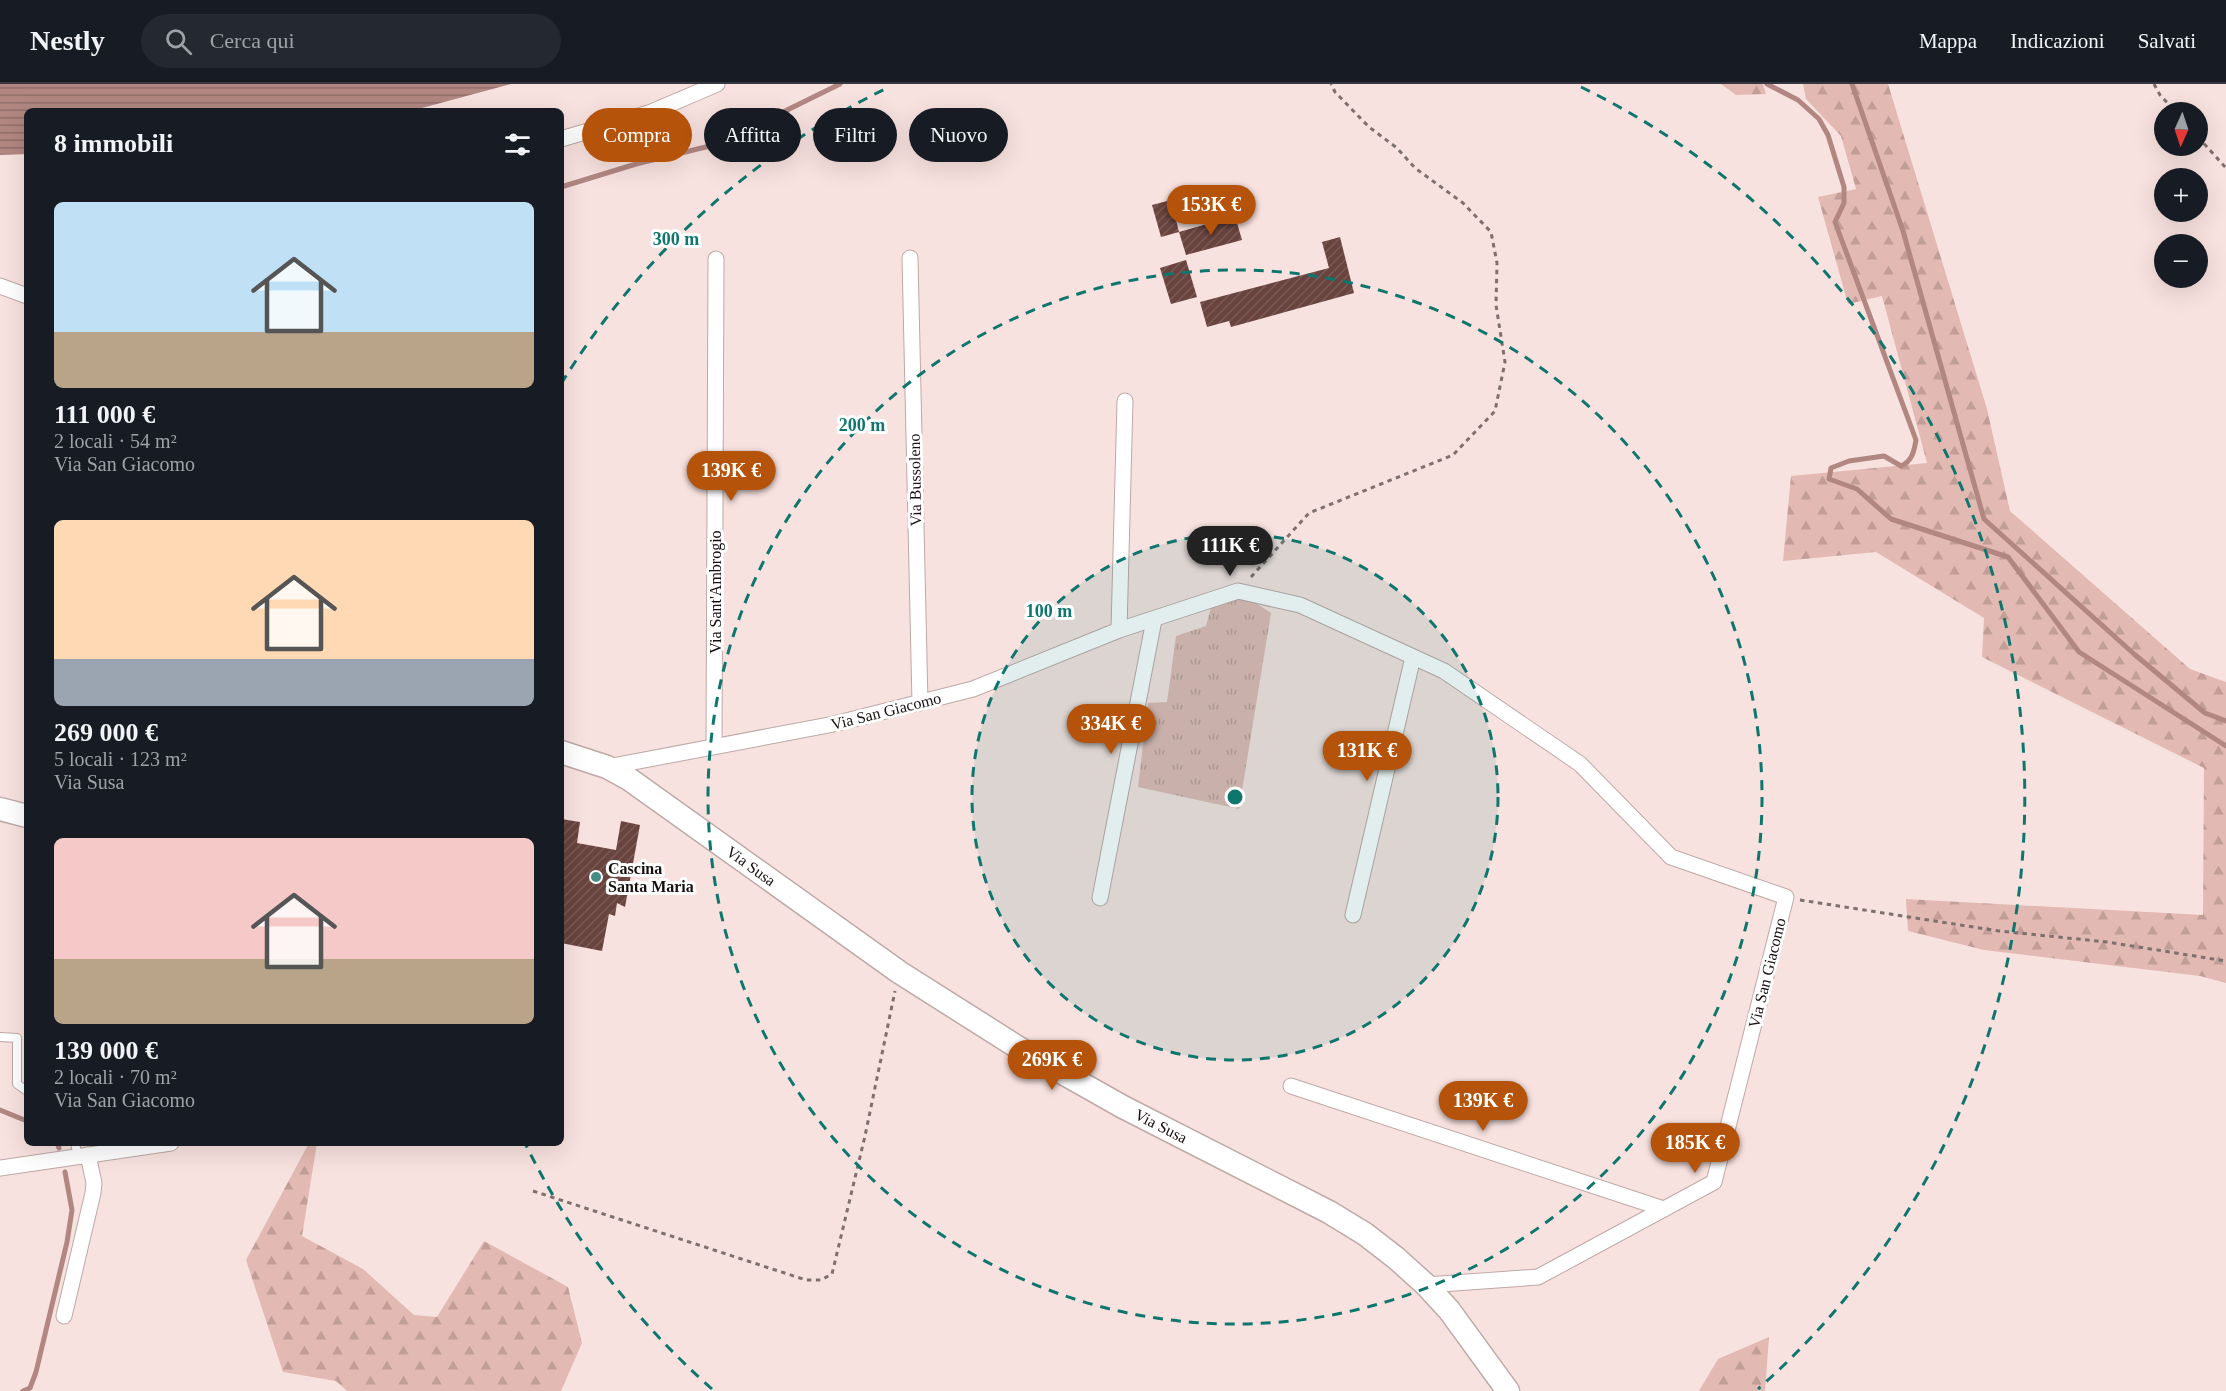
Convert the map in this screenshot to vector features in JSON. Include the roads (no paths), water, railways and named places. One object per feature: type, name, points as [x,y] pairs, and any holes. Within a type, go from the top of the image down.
[{"type":"main road","name":"Via Susa","points":[[564,753],[607,766],[662,800],[899,972],[1013,1044],[1081,1084],[1329,1212],[1365,1234],[1426,1285],[1449,1310],[1508,1391]]},
{"type":"main road","points":[[0,809],[24,815]]},
{"type":"street","points":[[564,138],[649,113],[717,84]]},
{"type":"street","name":"Via Bussoleno","points":[[910,258],[920,703]]},
{"type":"street","name":"Via Sant'Ambrogio","points":[[714,746],[716,259]]},
{"type":"street","points":[[0,286],[24,295]]},
{"type":"street","points":[[1119,630],[1125,401]]},
{"type":"street","name":"Via San Giacomo","points":[[607,766],[834,724],[973,689],[1119,630],[1238,591],[1300,605],[1444,670],[1580,764],[1671,857],[1786,897],[1714,1182],[1538,1277],[1426,1285]]},
{"type":"street","points":[[1100,898],[1154,620]]},
{"type":"street","points":[[1353,915],[1413,657]]},
{"type":"street","points":[[1291,1086],[1664,1209]]},
{"type":"street","points":[[0,1168],[80,1152],[141,1146]]},
{"type":"street","points":[[64,1316],[94,1183],[80,1152]]},
{"type":"lane","points":[[0,1037],[17,1038],[17,1084],[24,1089]]},
{"type":"waterway","points":[[564,186],[636,164],[718,144],[840,84]]},
{"type":"waterway","points":[[1767,84],[1798,100],[1819,119],[1828,135],[1844,187],[1844,203],[1835,222],[1916,440],[1912,456],[1901,466],[1884,456],[1849,461],[1831,468],[1829,479],[1857,489],[1891,519],[2008,557],[2079,652],[2226,746]]},
{"type":"waterway","points":[[1852,84],[1903,231],[1984,519],[2134,654],[2205,713],[2226,721]]},
{"type":"waterway","points":[[0,1110],[24,1120]]},
{"type":"waterway","points":[[23,1391],[30,1388],[36,1372],[67,1242],[72,1210],[65,1172]]},
{"type":"place","name":"Cascina Santa Maria","points":[[596,877]]}]
